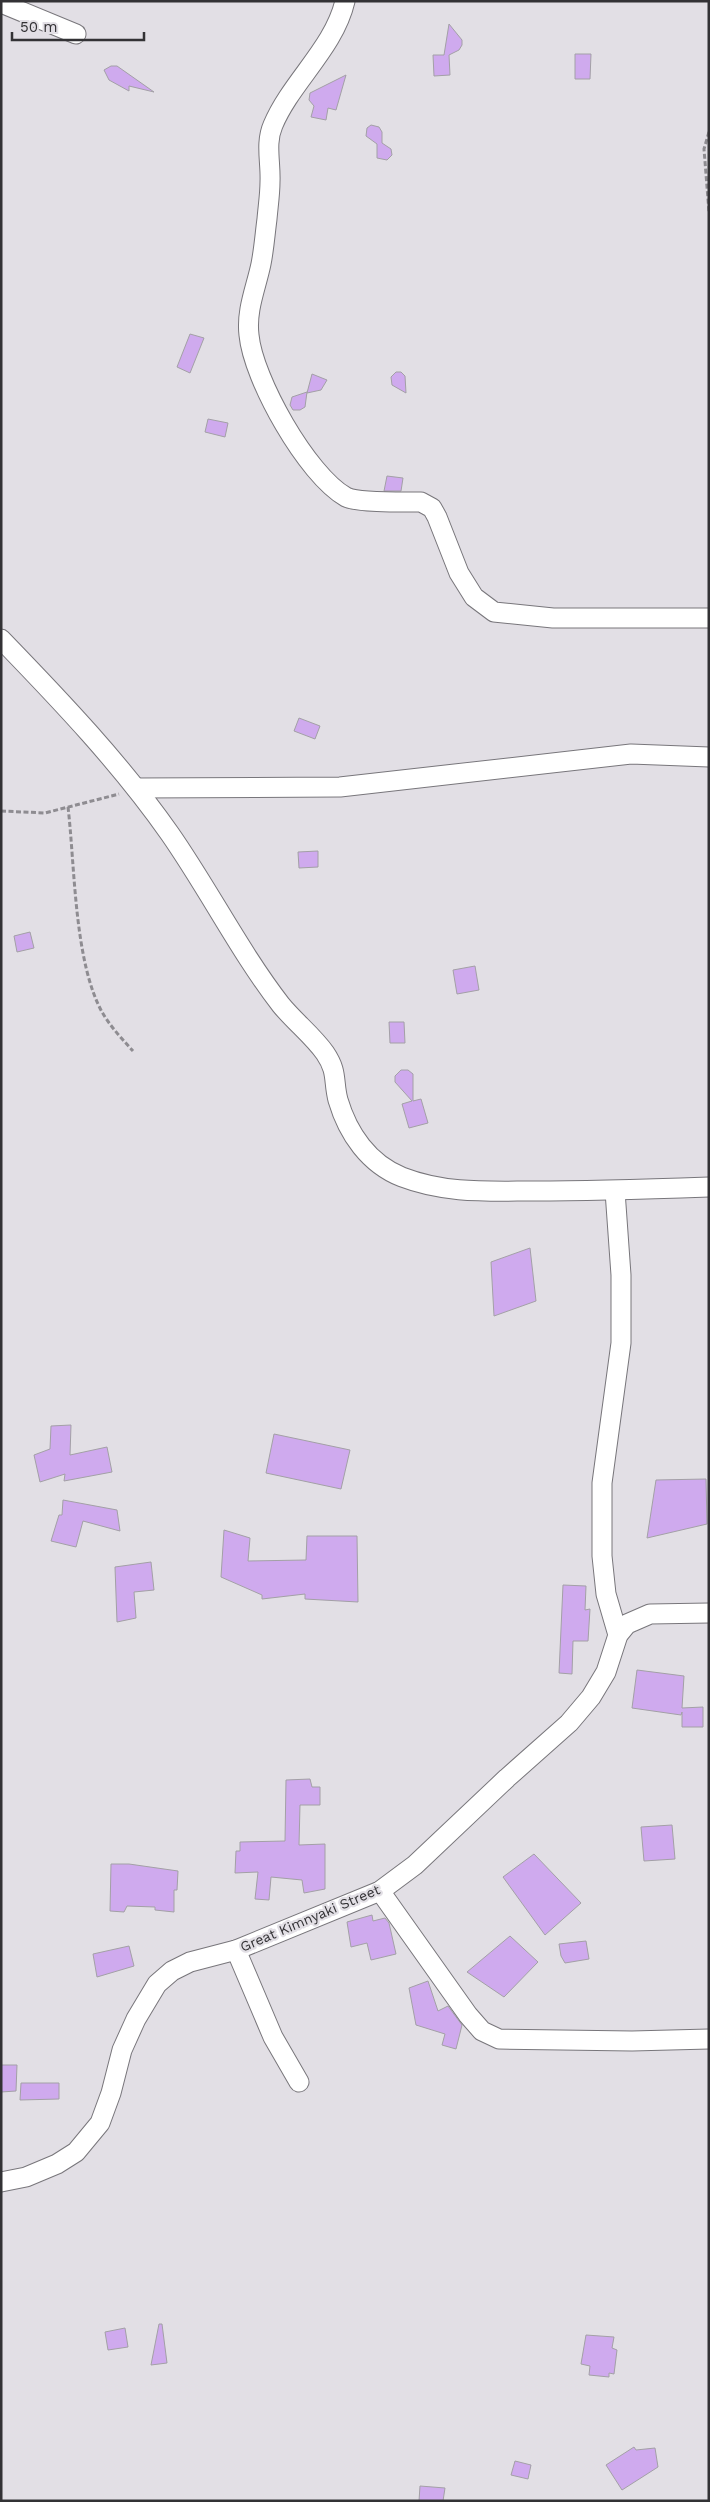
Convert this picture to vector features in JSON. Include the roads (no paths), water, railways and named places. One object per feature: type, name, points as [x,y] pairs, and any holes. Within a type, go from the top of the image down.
[{"type":"street","points":[[345,1],[332,31],[272,126],[268,148],[270,180],[265,238],[250,300],[248,334],[256,369],[293,438],[315,468],[333,487],[347,498],[421,502],[432,508],[448,542],[459,573],[474,597],[494,612],[553,618],[709,618]]},
{"type":"street","points":[[1,3],[76,34]]},
{"type":"street","points":[[1,639],[38,677],[136,788],[171,836],[282,1005],[323,1051],[334,1071],[338,1098],[352,1134],[362,1150],[376,1162],[401,1177],[448,1191],[615,1191],[709,1187]]},
{"type":"street","points":[[136,788],[340,787],[631,754],[709,757]]},
{"type":"street","points":[[615,1191],[621,1275],[621,1343],[602,1483],[602,1547],[606,1594],[618,1634]]},
{"type":"street","points":[[618,1634],[627,1624],[650,1614],[709,1613]]},
{"type":"street","name":"Great Kimnyaki Street","points":[[1,2182],[26,2177],[56,2164],[76,2152],[100,2123],[111,2093],[122,2050],[136,2019],[157,1984],[172,1971],[184,1965],[236,1950],[380,1891],[415,1866],[507,1778],[570,1723],[591,1697],[606,1672],[618,1634]]},
{"type":"street","points":[[380,1891],[468,2015],[482,2030],[499,2039],[623,2041],[709,2039]]},
{"type":"street","points":[[236,1950],[273,2037],[299,2082]]}]
